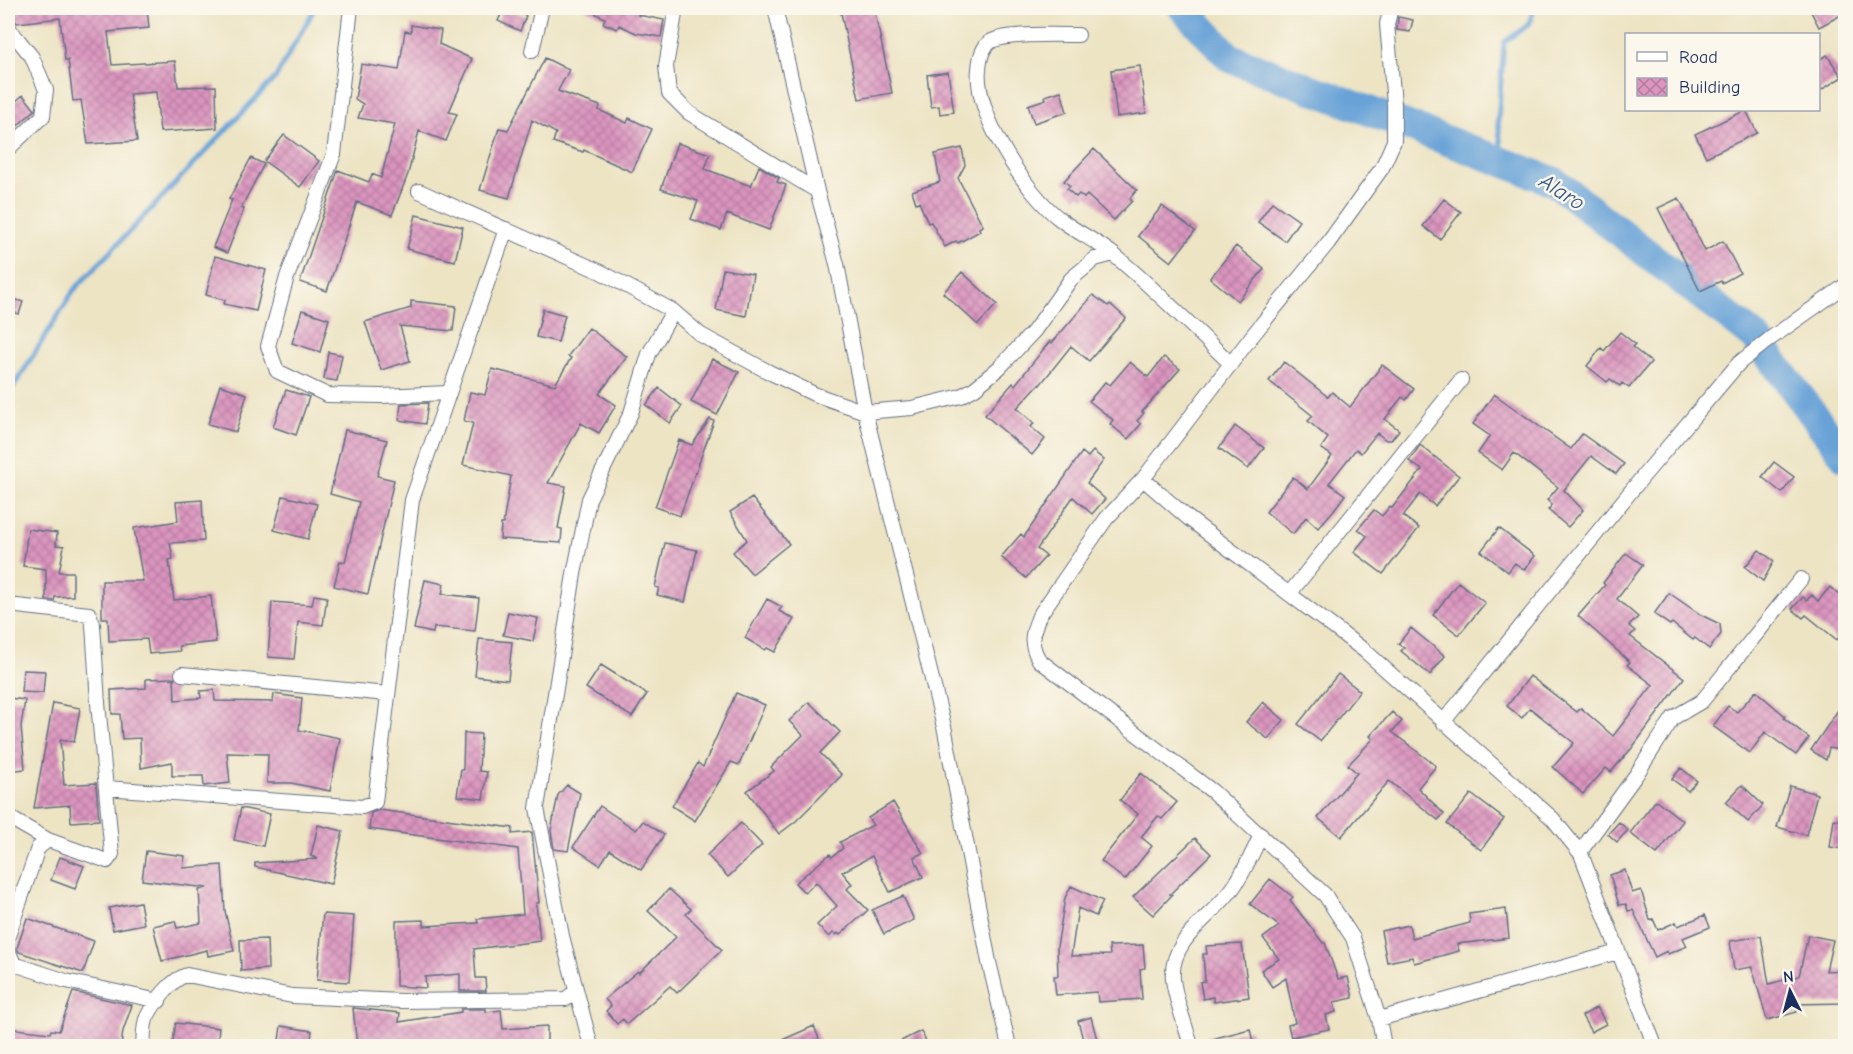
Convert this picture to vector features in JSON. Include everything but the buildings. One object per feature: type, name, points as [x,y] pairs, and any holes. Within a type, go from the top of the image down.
[{"type":"street","points":[[351,8],[334,154],[287,276],[268,346],[277,371],[327,395],[382,396],[448,393]]},
{"type":"street","points":[[532,51],[542,8]]},
{"type":"street","points":[[676,8],[666,66],[669,93],[689,113],[817,191]]},
{"type":"street","points":[[775,8],[817,191],[837,264],[865,412],[945,731],[989,962],[1009,1047]]},
{"type":"street","points":[[1384,1047],[1378,1019],[1353,938],[1324,895],[1212,791],[1040,660],[1034,651],[1032,633],[1040,616],[1106,519],[1143,480],[1231,364],[1328,243],[1382,168],[1394,141],[1394,104],[1387,24],[1391,8]]},
{"type":"street","points":[[8,27],[32,57],[46,90],[43,116],[8,148]]},
{"type":"street","points":[[1078,35],[1024,36],[993,41],[986,46],[980,56],[979,91],[987,113],[1020,177],[1059,219],[1113,254],[1231,364]]},
{"type":"street","points":[[420,191],[602,272],[673,311],[701,335],[767,371],[814,394],[865,412],[912,408],[961,396],[975,388],[1000,367],[1034,331],[1071,279],[1095,259],[1113,254]]},
{"type":"street","points":[[106,788],[362,807],[375,802],[412,500],[506,229]]},
{"type":"street","points":[[1443,722],[1645,474],[1739,363],[1845,285]]},
{"type":"street","points":[[591,1047],[562,936],[537,808],[574,574],[589,499],[631,413],[649,354],[673,311]]},
{"type":"street","points":[[1289,594],[1461,380]]},
{"type":"street","points":[[1143,480],[1188,518],[1365,651],[1553,819],[1580,852],[1655,1047]]},
{"type":"street","points":[[1580,852],[1636,775],[1673,718],[1702,701],[1801,579]]},
{"type":"street","points":[[8,605],[89,614],[93,625],[112,854],[107,861],[48,840],[8,817]]},
{"type":"street","points":[[182,674],[387,694]]},
{"type":"street","points":[[1191,1047],[1173,979],[1177,952],[1185,939],[1218,907],[1235,885],[1261,836]]},
{"type":"street","points":[[8,936],[38,848],[48,840]]},
{"type":"street","points":[[8,950],[14,964],[66,981],[159,1001]]},
{"type":"street","points":[[1378,1019],[1618,952]]},
{"type":"street","points":[[143,1047],[146,1018],[171,983],[179,976],[187,975],[292,996],[402,1001],[566,999],[576,991]]},
{"type":"waterway","points":[[8,396],[74,290],[276,77],[315,8]]},
{"type":"waterway","name":"Alaro","points":[[1183,8],[1230,58],[1555,182],[1755,337],[1846,458]]},
{"type":"waterway","points":[[1503,162],[1498,121],[1504,42],[1528,25],[1535,8]]}]
